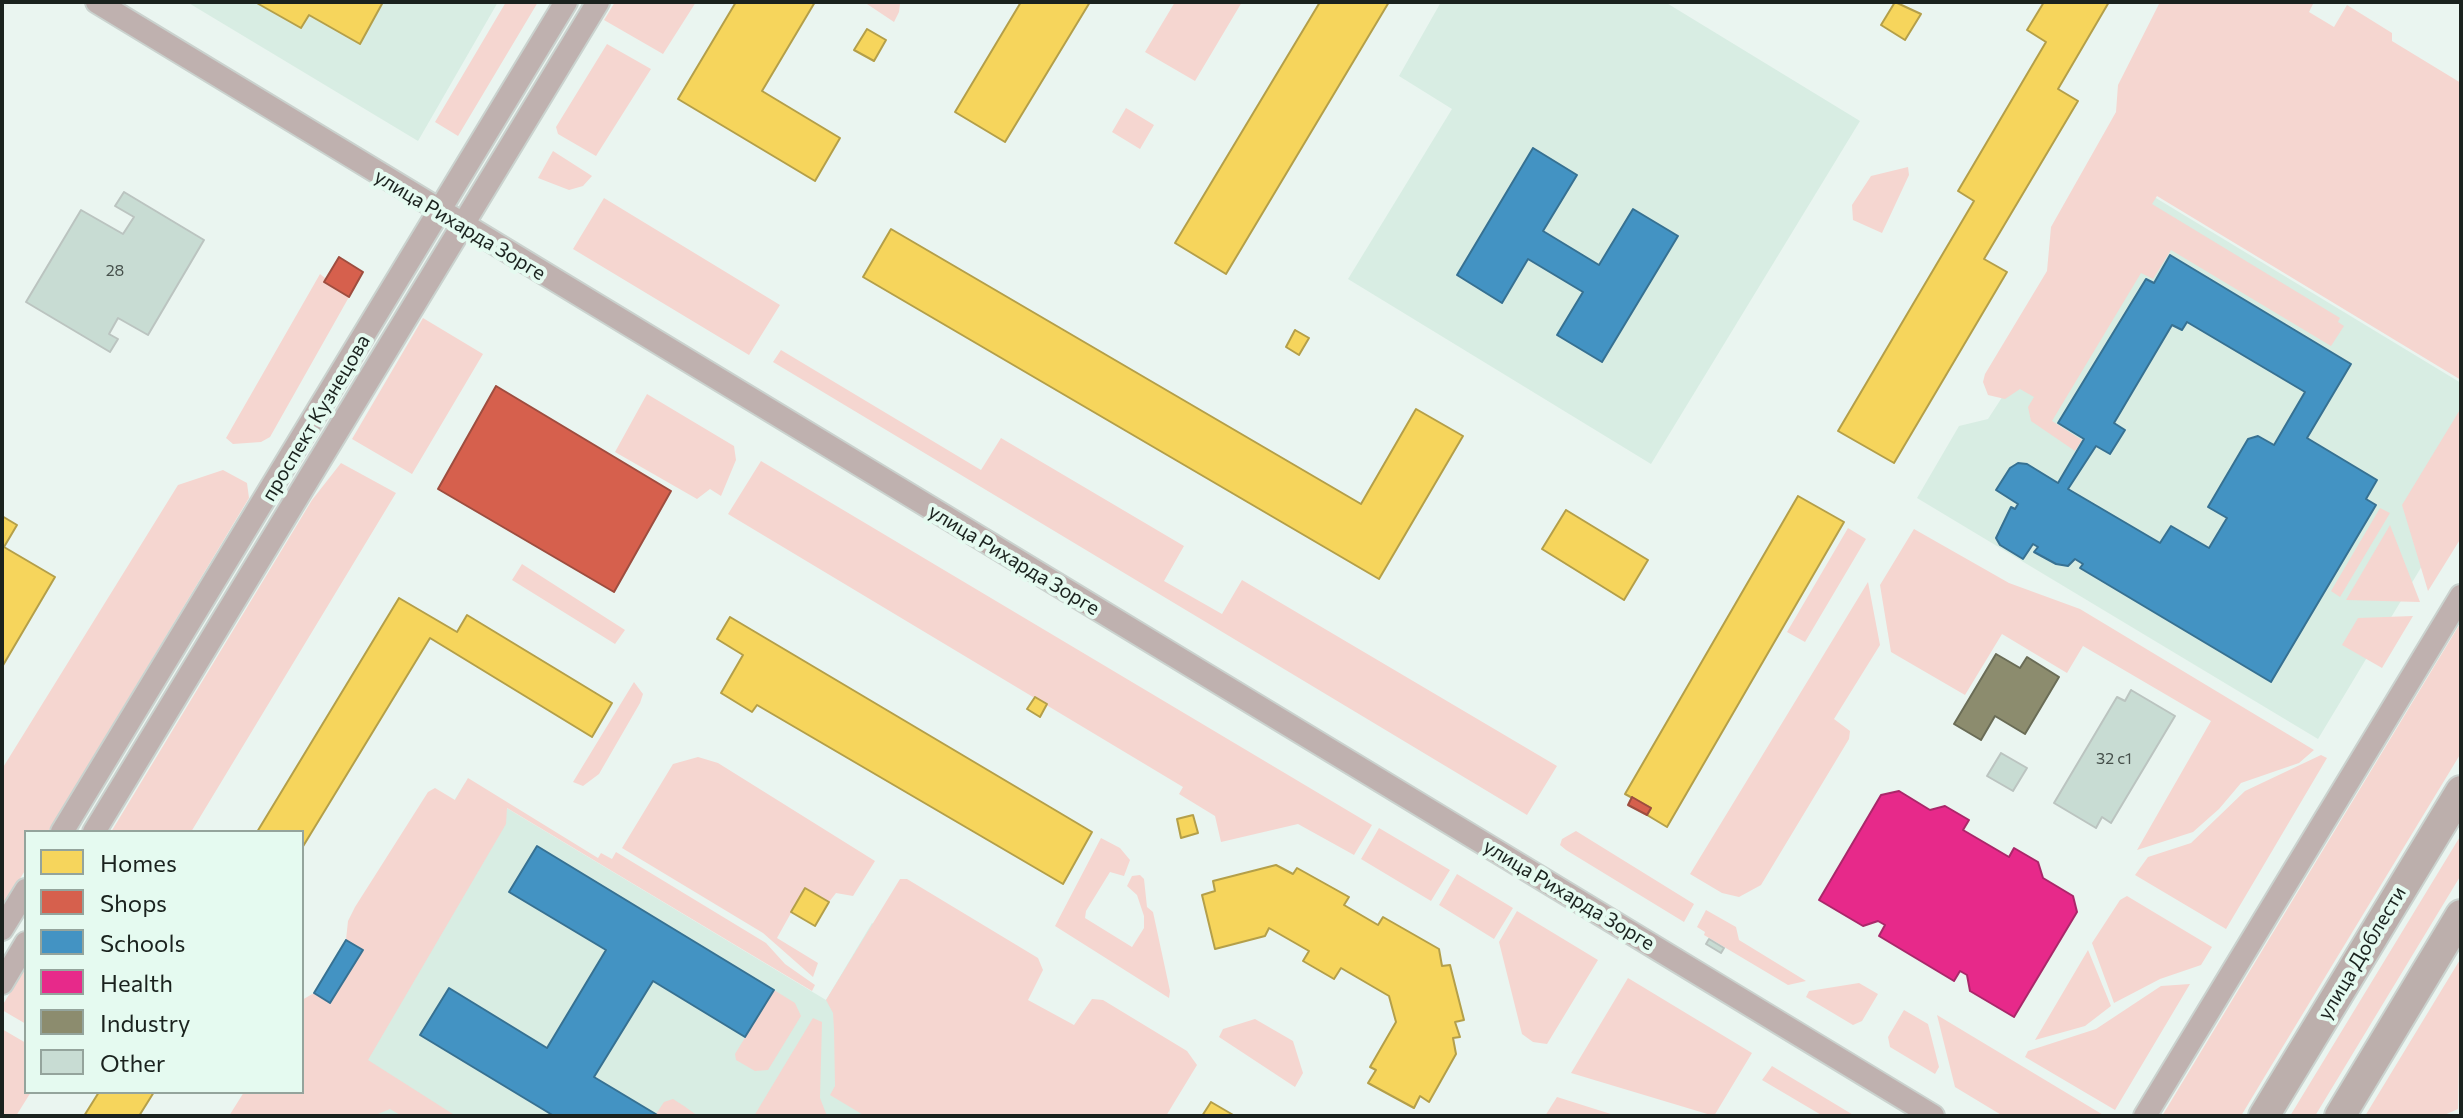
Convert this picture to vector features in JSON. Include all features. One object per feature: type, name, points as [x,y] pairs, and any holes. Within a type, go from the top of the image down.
[{"type":"main road","name":"улица Доблести","points":[[2264,1116],[2461,791]]},
{"type":"main road","points":[[2340,1116],[2461,915]]},
{"type":"street","name":"улица Рихарда Зорге","points":[[97,2],[1933,1116]]},
{"type":"street","name":"проспект Кузнецова","points":[[63,830],[566,2]]},
{"type":"street","name":"проспект Кузнецова","points":[[95,830],[598,2]]},
{"type":"street","points":[[2145,1116],[2461,596]]},
{"type":"street","points":[[2,929],[24,893]]},
{"type":"street","points":[[2,983],[24,946]]},
{"type":"shaded area","points":[[187,2],[498,2],[418,141]]},
{"type":"shaded area","points":[[506,2],[538,2],[458,136],[435,122]]},
{"type":"shaded area","points":[[615,2],[696,2],[663,54],[604,20]]},
{"type":"shaded area","points":[[864,2],[896,2],[900,4],[899,12],[894,22]]},
{"type":"shaded area","points":[[1175,2],[1242,2],[1195,81],[1145,52]]},
{"type":"shaded area","points":[[1441,2],[1665,2],[1860,121],[1651,464],[1348,279],[1452,109],[1399,76]]},
{"type":"shaded area","points":[[2160,2],[2314,2],[2309,12],[2334,27],[2347,5],[2392,33],[2392,41],[2461,83],[2461,380],[2157,196],[2152,204],[2340,318],[2338,322],[2344,326],[2331,346],[2171,250],[2153,279],[2141,273],[2052,421],[2082,440],[2075,451],[2031,421],[2028,407],[2034,397],[2020,389],[2005,399],[1988,395],[1983,382],[1985,374],[2047,271],[2051,227],[2116,112],[2118,85]]},
{"type":"shaded area","points":[[607,44],[651,69],[596,156],[558,134],[556,127]]},
{"type":"shaded area","points":[[1126,108],[1154,125],[1140,149],[1112,132]]},
{"type":"shaded area","points":[[553,151],[592,176],[583,186],[569,190],[538,178]]},
{"type":"shaded area","points":[[1908,167],[1909,175],[1882,233],[1853,220],[1852,205],[1871,176]]},
{"type":"shaded area","points":[[2113,172],[2461,383],[2461,501],[2318,739],[1917,498],[1959,426],[1988,419],[2001,399]]},
{"type":"shaded area","points":[[604,198],[780,305],[749,355],[573,249]]},
{"type":"shaded area","points":[[320,274],[349,297],[270,437],[261,442],[233,444],[226,438]]},
{"type":"shaded area","points":[[423,318],[483,354],[412,474],[352,439]]},
{"type":"shaded area","points":[[781,350],[981,470],[1001,438],[1184,546],[1164,581],[1222,614],[1242,580],[1557,766],[1527,815],[773,362]]},
{"type":"shaded area","points":[[647,394],[734,446],[736,460],[721,496],[710,489],[697,499],[615,452]]},
{"type":"shaded area","points":[[2461,408],[2461,538],[2428,591],[2402,505]]},
{"type":"shaded area","points":[[761,461],[1372,825],[1354,855],[1298,824],[1221,842],[1215,816],[1179,794],[1183,787],[728,514]]},
{"type":"shaded area","points":[[341,463],[396,493],[192,830],[112,830],[312,500]]},
{"type":"shaded area","points":[[223,470],[247,483],[249,498],[49,830],[24,830],[24,872],[2,908],[2,769],[178,485]]},
{"type":"shaded area","points":[[2380,508],[2390,513],[2340,597],[2331,591]]},
{"type":"shaded area","points":[[2390,525],[2420,602],[2346,600]]},
{"type":"shaded area","points":[[1848,528],[1866,539],[1805,642],[1787,632]]},
{"type":"shaded area","points":[[1914,529],[2009,583],[2080,609],[2314,750],[2299,763],[2241,783],[2219,809],[2193,832],[2137,850],[2211,721],[2083,646],[2067,673],[2002,634],[1965,695],[1891,652],[1880,585]]},
{"type":"shaded area","points":[[522,564],[625,630],[615,644],[512,580]]},
{"type":"shaded area","points":[[1868,582],[1880,645],[1834,719],[1850,731],[1849,739],[1761,885],[1739,897],[1722,893],[1690,874]]},
{"type":"shaded area","points":[[2413,616],[2382,668],[2342,645],[2358,618]]},
{"type":"shaded area","points":[[2461,622],[2461,753],[2241,1116],[2162,1116]]},
{"type":"shaded area","points":[[634,682],[643,694],[640,703],[599,774],[583,786],[573,782]]},
{"type":"shaded area","points":[[2321,755],[2327,758],[2226,929],[2135,875],[2148,857],[2191,843],[2245,791]]},
{"type":"shaded area","points":[[698,757],[718,763],[875,861],[853,896],[836,893],[829,902],[805,888],[777,938],[818,963],[813,977],[763,933],[622,848],[673,764]]},
{"type":"shaded area","points":[[468,778],[598,858],[601,853],[612,859],[616,852],[766,943],[785,964],[815,985],[812,991],[507,808],[506,824],[368,1060],[456,1116],[402,1116],[390,1109],[373,1116],[229,1116],[243,1094],[304,1094],[304,999],[314,993],[331,1002],[363,950],[346,940],[348,921],[428,792],[435,788],[455,800]]},
{"type":"shaded area","points":[[465,783],[826,1000],[872,923],[1166,1116],[261,1116],[275,1094],[304,1094],[304,1046]]},
{"type":"shaded area","points":[[1379,828],[1450,870],[1431,901],[1361,859]]},
{"type":"shaded area","points":[[1576,831],[1694,904],[1684,922],[1560,845],[1562,839]]},
{"type":"shaded area","points":[[2461,835],[2461,875],[2315,1116],[2290,1116]]},
{"type":"shaded area","points":[[1101,838],[1120,848],[1130,860],[1124,876],[1110,872],[1086,911],[1085,918],[1132,947],[1144,928],[1144,916],[1137,895],[1127,886],[1132,876],[1140,875],[1144,879],[1147,907],[1153,912],[1169,998],[1055,926]]},
{"type":"shaded area","points":[[1457,874],[1513,908],[1494,939],[1439,905]]},
{"type":"shaded area","points":[[900,879],[907,879],[1038,958],[1043,970],[1028,1000],[1074,1025],[1092,999],[1103,1000],[1187,1051],[1197,1065],[1166,1116],[865,1116],[830,1095],[835,1086],[834,1029],[833,1013],[826,1000]]},
{"type":"shaded area","points":[[2127,896],[2212,947],[2201,965],[2160,979],[2114,1003],[2092,943],[2120,900]]},
{"type":"shaded area","points":[[1706,910],[1736,927],[1739,940],[1806,981],[1788,985],[1704,935],[1705,932],[1697,927]]},
{"type":"shaded area","points":[[1517,911],[1598,960],[1547,1044],[1533,1042],[1522,1034],[1499,942]]},
{"type":"shaded area","points":[[2088,950],[2111,1006],[2085,1026],[2035,1040]]},
{"type":"shaded area","points":[[2461,958],[2458,1109],[2442,1116],[2365,1116]]},
{"type":"shaded area","points":[[24,970],[24,1023],[2,1010]]},
{"type":"shaded area","points":[[1628,978],[1752,1053],[1714,1116],[1571,1073]]},
{"type":"shaded area","points":[[1859,983],[1878,994],[1862,1021],[1853,1025],[1806,997],[1809,991]]},
{"type":"shaded area","points":[[2190,984],[2115,1110],[2025,1057],[2028,1051],[2096,1029],[2161,986]]},
{"type":"shaded area","points":[[774,990],[795,1003],[801,1016],[768,1070],[755,1071],[736,1060],[735,1054]]},
{"type":"shaded area","points":[[1904,1010],[1928,1024],[1939,1067],[1935,1074],[1890,1047],[1888,1037]]},
{"type":"shaded area","points":[[1937,1015],[2105,1116],[2003,1116],[1955,1087]]},
{"type":"shaded area","points":[[813,1018],[822,1022],[820,1098],[827,1116],[754,1116]]},
{"type":"shaded area","points":[[1255,1019],[1293,1041],[1303,1073],[1295,1087],[1219,1037],[1223,1029]]},
{"type":"shaded area","points":[[2,1029],[24,1042],[24,1094],[30,1094],[16,1116],[2,1116]]},
{"type":"shaded area","points":[[1772,1066],[1855,1116],[1823,1116],[1762,1080]]},
{"type":"shaded area","points":[[1557,1097],[1614,1115],[1545,1116]]},
{"type":"shaded area","points":[[673,1099],[698,1116],[656,1114],[664,1102]]},
{"type":"building: Homes","points":[[255,2],[383,2],[360,44],[309,15],[301,28]]},
{"type":"building: Homes","points":[[736,2],[815,2],[762,91],[840,138],[815,181],[678,99]]},
{"type":"building: Homes","points":[[1021,2],[1090,2],[1005,142],[955,112]]},
{"type":"building: Homes","points":[[1320,2],[1389,2],[1226,274],[1175,243]]},
{"type":"building: Homes","points":[[1895,2],[1921,14],[1905,40],[1881,25]]},
{"type":"building: Homes","points":[[2044,2],[2109,2],[2058,89],[2078,101],[1984,259],[2007,272],[1894,463],[1838,431],[1974,201],[1958,191],[2046,42],[2027,30]]},
{"type":"building: Homes","points":[[867,29],[886,40],[874,61],[854,50]]},
{"type":"building: Homes","points":[[891,229],[1361,504],[1416,409],[1463,436],[1379,579],[863,277]]},
{"type":"building: Homes","points":[[1295,330],[1309,338],[1299,355],[1286,347]]},
{"type":"building: Homes","points":[[1798,496],[1844,522],[1667,827],[1647,815],[1651,808],[1625,794]]},
{"type":"building: Homes","points":[[1566,510],[1648,560],[1624,600],[1542,549]]},
{"type":"building: Homes","points":[[2,516],[17,525],[4,547],[55,577],[2,667]]},
{"type":"building: Homes","points":[[399,598],[457,632],[467,615],[612,703],[592,737],[430,638],[304,845],[304,830],[258,830]]},
{"type":"building: Homes","points":[[730,617],[1092,832],[1063,884],[757,705],[752,712],[721,693],[743,655],[717,639]]},
{"type":"building: Homes","points":[[1035,697],[1047,704],[1040,717],[1027,709]]},
{"type":"building: Homes","points":[[1193,815],[1198,833],[1181,838],[1177,819]]},
{"type":"building: Homes","points":[[1276,865],[1293,874],[1297,868],[1349,897],[1344,905],[1378,925],[1383,917],[1439,949],[1442,966],[1450,965],[1464,1020],[1455,1022],[1460,1037],[1453,1038],[1456,1054],[1429,1102],[1420,1096],[1414,1108],[1368,1083],[1376,1070],[1370,1067],[1396,1022],[1389,996],[1341,968],[1334,979],[1303,961],[1309,951],[1269,928],[1265,936],[1215,949],[1202,895],[1215,891],[1213,881]]},
{"type":"building: Homes","points":[[805,888],[829,902],[815,926],[791,912]]},
{"type":"building: Homes","points":[[98,1094],[153,1094],[139,1116],[84,1116]]},
{"type":"building: Homes","points":[[1211,1102],[1235,1116],[1202,1116]]},
{"type":"building: Shops","points":[[339,257],[363,272],[349,297],[324,282]]},
{"type":"building: Shops","points":[[496,386],[671,491],[614,592],[438,489]]},
{"type":"building: Shops","points":[[1632,797],[1651,808],[1647,815],[1628,805]]},
{"type":"building: Schools","points":[[1533,148],[1577,175],[1543,231],[1599,265],[1633,209],[1678,236],[1602,362],[1557,335],[1583,292],[1528,259],[1502,303],[1457,275]]},
{"type":"building: Schools","points":[[2170,255],[2351,364],[2307,438],[2377,480],[2366,499],[2376,505],[2271,682],[2080,568],[2083,564],[2075,559],[2068,566],[2056,564],[2034,552],[2038,547],[2033,544],[2023,559],[2000,545],[1996,538],[2011,507],[2015,509],[2018,504],[1996,490],[2010,468],[2018,463],[2027,464],[2058,483],[2084,439],[2058,423],[2146,279],[2154,283]],"holes":[[[2187,322],[2305,392],[2274,445],[2258,436],[2248,439],[2208,507],[2227,518],[2209,548],[2171,526],[2160,543],[2068,489],[2096,446],[2110,454],[2125,430],[2114,423],[2172,325],[2182,330]]]},
{"type":"building: Schools","points":[[537,846],[774,990],[745,1037],[653,981],[594,1077],[659,1116],[554,1116],[420,1035],[449,988],[547,1048],[606,950],[509,892]]},
{"type":"building: Schools","points":[[346,940],[363,950],[330,1003],[314,993]]},
{"type":"building: Health","points":[[1899,791],[1930,810],[1945,806],[1969,820],[1963,830],[2009,857],[2014,848],[2038,862],[2043,878],[2073,896],[2077,912],[2014,1017],[1970,991],[1967,975],[1960,971],[1954,981],[1879,936],[1885,925],[1878,921],[1863,926],[1819,900],[1881,795]]},
{"type":"building: Industry","points":[[1996,654],[2020,668],[2027,657],[2059,677],[2025,734],[1995,716],[1981,740],[1954,724]]},
{"type":"building: Other","points":[[124,192],[204,240],[148,335],[118,318],[109,334],[118,339],[110,352],[26,302],[81,210],[123,234],[134,217],[115,206]]},
{"type":"building: Other","points":[[2131,690],[2175,716],[2111,823],[2102,817],[2096,828],[2054,803],[2117,697],[2125,701]]},
{"type":"building: Other","points":[[2001,753],[2027,768],[2013,791],[1987,776]]},
{"type":"building: Other","points":[[1709,939],[1724,948],[1721,953],[1706,944]]}]
